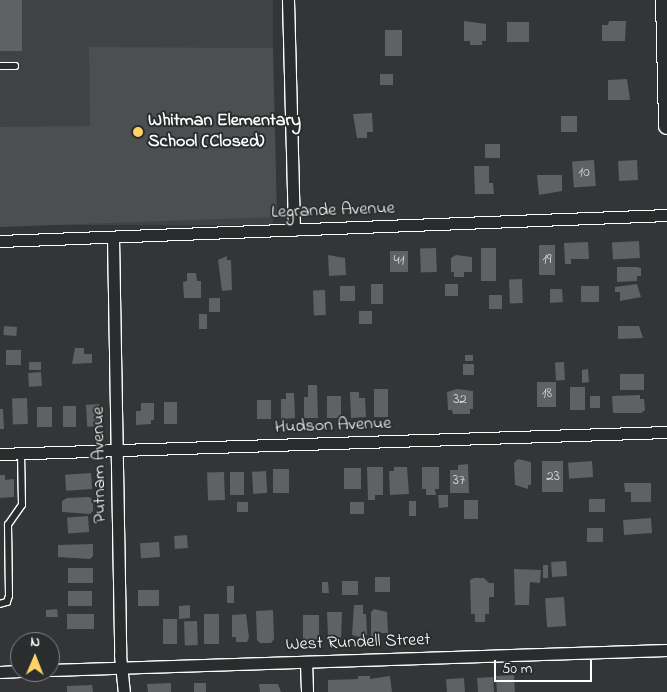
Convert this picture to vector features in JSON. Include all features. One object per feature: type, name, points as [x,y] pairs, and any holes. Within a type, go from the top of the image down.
[{"type":"main road","points":[[664,0],[667,126]]},
{"type":"street","points":[[288,0],[294,230]]},
{"type":"street","name":"Legrande Avenue","points":[[0,240],[667,215]]},
{"type":"street","name":"Putnam Avenue","points":[[112,237],[124,692]]},
{"type":"street","name":"Hudson Avenue","points":[[0,454],[667,432]]},
{"type":"street","name":"West Rundell Street","points":[[60,670],[667,650]]},
{"type":"street","points":[[306,662],[307,692]]},
{"type":"lane","points":[[0,66],[15,66]]},
{"type":"lane","points":[[0,604],[7,602],[9,596],[8,525],[22,504],[21,454]]},
{"type":"shaded area","name":"Whitman Elementary School (Closed)","points":[[0,0],[273,0],[273,225],[0,225]]},
{"type":"shaded area","name":"Whitman Elementary School (Closed)","points":[[89,47],[273,48],[277,217],[0,227],[0,127],[90,126]]},
{"type":"building","points":[[0,0],[22,0],[22,51],[0,51]]},
{"type":"building","points":[[464,21],[486,24],[486,41],[482,41],[482,45],[470,45],[470,41],[464,41]]},
{"type":"building","points":[[609,21],[626,21],[625,41],[602,41],[602,25],[608,25]]},
{"type":"building","points":[[507,22],[529,22],[529,42],[507,42]]},
{"type":"building","points":[[385,30],[402,30],[402,56],[385,56]]},
{"type":"building","points":[[380,74],[393,74],[393,85],[380,85]]},
{"type":"building","points":[[627,79],[630,100],[608,100],[608,80]]},
{"type":"building","points":[[372,113],[373,132],[367,132],[367,138],[357,138],[353,114]]},
{"type":"building","points":[[561,116],[577,116],[577,132],[561,132]]},
{"type":"building","points":[[485,144],[500,144],[500,158],[485,158]]},
{"type":"building","points":[[594,160],[596,186],[574,187],[572,162]]},
{"type":"building","points":[[637,160],[638,180],[619,181],[618,161]]},
{"type":"building","points":[[474,166],[489,166],[489,183],[493,183],[494,194],[475,194]]},
{"type":"building","points":[[537,175],[562,175],[562,191],[539,195]]},
{"type":"building","points":[[639,241],[640,258],[613,259],[612,242]]},
{"type":"building","points":[[588,242],[589,259],[571,259],[571,264],[565,264],[564,243]]},
{"type":"building","points":[[539,245],[555,245],[555,275],[539,275]]},
{"type":"building","points":[[436,248],[437,272],[421,273],[420,249]]},
{"type":"building","points":[[481,248],[496,248],[496,281],[481,281]]},
{"type":"building","points":[[390,251],[408,251],[408,272],[390,272]]},
{"type":"building","points":[[328,255],[345,258],[346,275],[329,276]]},
{"type":"building","points":[[456,255],[472,257],[472,272],[464,272],[464,277],[454,277],[454,272],[451,272],[451,258]]},
{"type":"building","points":[[227,256],[227,260],[231,260],[232,290],[222,291],[218,260]]},
{"type":"building","points":[[617,267],[641,268],[641,276],[637,276],[637,281],[617,282]]},
{"type":"building","points":[[187,273],[196,273],[197,281],[201,281],[201,298],[184,298],[183,282],[187,281]]},
{"type":"building","points":[[509,279],[522,279],[523,303],[510,303]]},
{"type":"building","points":[[371,284],[383,284],[383,304],[371,304]]},
{"type":"building","points":[[445,284],[458,284],[458,296],[445,296]]},
{"type":"building","points":[[637,284],[641,297],[620,301],[620,292],[615,292],[615,287]]},
{"type":"building","points":[[340,286],[355,286],[355,301],[340,301]]},
{"type":"building","points":[[581,286],[599,286],[599,302],[581,302]]},
{"type":"building","points":[[550,289],[562,289],[563,302],[550,303]]},
{"type":"building","points":[[313,290],[325,290],[326,315],[314,315]]},
{"type":"building","points":[[489,295],[502,295],[502,309],[489,309]]},
{"type":"building","points":[[209,298],[220,298],[220,312],[209,312]]},
{"type":"building","points":[[359,311],[372,311],[372,324],[359,324]]},
{"type":"building","points":[[199,314],[207,314],[207,329],[199,329]]},
{"type":"building","points":[[4,326],[17,327],[16,336],[3,335]]},
{"type":"building","points":[[618,326],[639,326],[643,338],[618,339]]},
{"type":"building","points":[[75,348],[84,348],[84,354],[92,354],[92,363],[72,364]]},
{"type":"building","points":[[6,350],[21,350],[21,365],[6,365]]},
{"type":"building","points":[[465,355],[473,355],[473,361],[465,361]]},
{"type":"building","points":[[29,362],[41,362],[41,370],[29,370]]},
{"type":"building","points":[[555,362],[564,362],[565,380],[556,380]]},
{"type":"building","points":[[463,364],[474,364],[474,375],[463,375]]},
{"type":"building","points":[[588,369],[589,382],[582,383],[582,370]]},
{"type":"building","points":[[41,372],[42,386],[29,387],[28,373]]},
{"type":"building","points":[[620,374],[644,374],[644,390],[620,390]]},
{"type":"building","points":[[537,382],[556,382],[556,407],[537,407]]},
{"type":"building","points":[[308,385],[317,385],[318,418],[304,418],[304,397],[308,397]]},
{"type":"building","points":[[570,387],[585,387],[585,410],[570,410]]},
{"type":"building","points":[[374,389],[388,389],[388,417],[374,417]]},
{"type":"building","points":[[457,389],[473,391],[473,409],[470,409],[470,414],[453,414],[452,410],[448,410],[447,392]]},
{"type":"building","points":[[350,392],[359,392],[359,398],[365,398],[366,417],[351,418]]},
{"type":"building","points":[[286,393],[294,393],[295,418],[281,419],[281,399],[286,399]]},
{"type":"building","points":[[640,395],[640,399],[644,399],[645,410],[641,413],[613,413],[612,396]]},
{"type":"building","points":[[327,396],[341,396],[341,418],[327,418]]},
{"type":"building","points":[[590,396],[600,396],[600,408],[590,408]]},
{"type":"building","points":[[27,398],[28,424],[13,425],[12,399]]},
{"type":"building","points":[[257,400],[271,400],[271,419],[257,419]]},
{"type":"building","points":[[164,402],[177,402],[177,424],[164,424]]},
{"type":"building","points":[[141,403],[154,403],[154,420],[151,420],[151,424],[136,425],[136,411],[141,411]]},
{"type":"building","points":[[99,404],[100,426],[87,427],[86,405]]},
{"type":"building","points":[[63,406],[76,406],[76,427],[63,427]]},
{"type":"building","points":[[37,407],[52,407],[52,427],[37,427]]},
{"type":"building","points":[[0,409],[3,409],[4,429],[0,429]]},
{"type":"building","points":[[518,459],[531,462],[531,485],[528,485],[528,489],[515,485],[514,463]]},
{"type":"building","points":[[542,461],[563,461],[563,492],[542,492]]},
{"type":"building","points":[[592,461],[593,477],[569,479],[568,463]]},
{"type":"building","points":[[468,464],[469,493],[450,493],[450,470],[458,470],[458,465]]},
{"type":"building","points":[[367,467],[383,467],[383,495],[375,495],[375,500],[368,500]]},
{"type":"building","points":[[394,467],[407,467],[409,494],[390,495],[389,471],[394,471]]},
{"type":"building","points":[[422,467],[439,467],[439,489],[435,489],[436,495],[426,495],[426,489],[422,489]]},
{"type":"building","points":[[344,468],[361,468],[361,489],[344,489]]},
{"type":"building","points":[[273,469],[289,469],[289,493],[273,493]]},
{"type":"building","points":[[266,471],[267,493],[253,494],[252,472]]},
{"type":"building","points":[[224,472],[225,500],[208,501],[207,473]]},
{"type":"building","points":[[230,472],[244,472],[244,495],[230,495]]},
{"type":"building","points":[[91,473],[92,489],[66,491],[65,475]]},
{"type":"building","points":[[0,475],[5,475],[5,480],[14,479],[14,497],[0,498]]},
{"type":"building","points":[[624,483],[651,483],[651,502],[631,502],[631,492],[625,492]]},
{"type":"building","points":[[438,495],[448,495],[448,507],[439,508]]},
{"type":"building","points":[[89,497],[93,500],[93,511],[90,514],[62,512],[62,501],[67,498]]},
{"type":"building","points":[[589,499],[605,499],[605,512],[589,512]]},
{"type":"building","points":[[464,500],[478,500],[478,519],[464,519]]},
{"type":"building","points":[[409,501],[416,501],[416,516],[409,516]]},
{"type":"building","points":[[237,502],[248,502],[248,512],[237,512]]},
{"type":"building","points":[[350,502],[364,502],[364,514],[350,514]]},
{"type":"building","points":[[88,516],[89,532],[68,533],[67,517]]},
{"type":"building","points":[[651,518],[652,533],[624,535],[623,520]]},
{"type":"building","points":[[587,528],[603,528],[603,542],[587,542]]},
{"type":"building","points":[[187,535],[188,548],[175,549],[174,536]]},
{"type":"building","points":[[159,542],[160,557],[141,558],[140,543]]},
{"type":"building","points":[[93,544],[93,556],[90,559],[58,557],[58,545]]},
{"type":"building","points":[[566,561],[567,576],[552,577],[551,562]]},
{"type":"building","points":[[543,565],[548,565],[548,578],[543,578]]},
{"type":"building","points":[[68,568],[93,568],[93,583],[68,583]]},
{"type":"building","points":[[514,569],[541,570],[540,583],[530,582],[529,605],[515,605]]},
{"type":"building","points":[[375,577],[390,577],[390,592],[375,592]]},
{"type":"building","points":[[484,578],[489,583],[494,583],[494,597],[489,597],[489,614],[485,614],[485,622],[475,622],[475,614],[471,614],[470,580]]},
{"type":"building","points":[[342,581],[358,581],[358,595],[342,595]]},
{"type":"building","points":[[322,582],[328,582],[329,593],[322,593]]},
{"type":"building","points":[[227,586],[234,586],[234,603],[227,603]]},
{"type":"building","points":[[138,590],[159,590],[159,606],[138,606]]},
{"type":"building","points":[[68,591],[92,591],[92,606],[68,606]]},
{"type":"building","points":[[564,597],[566,626],[547,627],[545,598]]},
{"type":"building","points":[[190,605],[190,618],[179,619],[179,606]]},
{"type":"building","points":[[354,605],[363,605],[363,614],[366,614],[367,635],[363,635],[363,638],[352,635]]},
{"type":"building","points":[[57,609],[58,617],[46,617],[46,610]]},
{"type":"building","points":[[374,609],[387,612],[388,633],[379,633],[379,637],[371,637],[371,612]]},
{"type":"building","points":[[273,610],[274,639],[271,643],[260,643],[257,640],[256,611]]},
{"type":"building","points":[[327,612],[342,612],[341,640],[331,640],[328,636]]},
{"type":"building","points":[[67,614],[94,614],[94,629],[67,629]]},
{"type":"building","points":[[204,614],[219,614],[219,644],[204,644]]},
{"type":"building","points":[[246,614],[249,637],[247,642],[236,642],[236,637],[232,637],[232,615]]},
{"type":"building","points":[[303,615],[319,615],[319,640],[303,640]]},
{"type":"building","points":[[163,619],[177,619],[177,644],[163,644]]},
{"type":"building","points":[[184,621],[197,621],[198,645],[185,645]]},
{"type":"building","points":[[514,675],[515,692],[497,692],[496,676]]},
{"type":"building","points":[[358,676],[370,676],[370,679],[390,676],[392,692],[328,692],[328,680],[358,679]]},
{"type":"building","points":[[493,677],[494,692],[478,692],[477,678]]},
{"type":"building","points":[[464,678],[465,692],[447,692],[446,679]]},
{"type":"building","points":[[171,683],[171,692],[148,692],[147,684]]},
{"type":"building","points":[[194,683],[206,683],[206,692],[194,692]]},
{"type":"building","points":[[259,684],[278,684],[281,692],[260,692]]},
{"type":"building","points":[[92,685],[93,692],[67,692],[67,686]]},
{"type":"place","name":"Whitman Elementary School (Closed)","points":[[138,132]]}]
